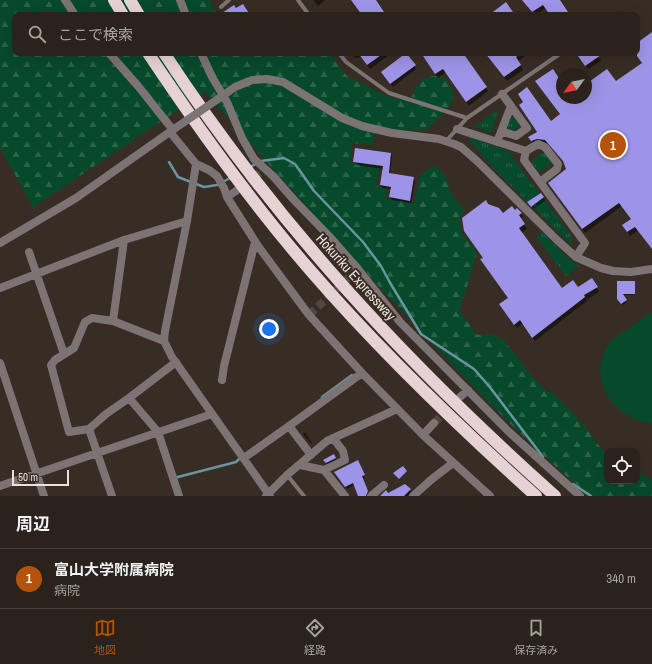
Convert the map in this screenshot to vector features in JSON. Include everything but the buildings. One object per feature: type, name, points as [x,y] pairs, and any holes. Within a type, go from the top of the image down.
[{"type":"highway","points":[[114,0],[121,12]]},
{"type":"highway","points":[[130,0],[137,12]]},
{"type":"highway","name":"Hokuriku Expressway","points":[[150,56],[203,134],[309,269],[378,345],[426,394],[536,496]]},
{"type":"highway","name":"Hokuriku Expressway","points":[[166,56],[209,120],[247,172],[349,294],[433,383],[555,496]]},
{"type":"street","points":[[64,0],[73,12]]},
{"type":"street","points":[[180,0],[185,12]]},
{"type":"street","points":[[112,56],[138,86],[196,164],[209,170],[217,176],[227,197],[255,242],[309,315],[397,409],[490,496]]},
{"type":"street","points":[[202,56],[220,97],[262,171],[273,176],[329,236],[358,268],[400,322],[513,436],[580,496]]},
{"type":"street","points":[[0,243],[76,198],[235,87],[252,80],[267,79],[283,82],[342,118],[362,126],[392,133],[439,139],[461,147],[557,240],[576,256],[591,264],[613,271],[631,272],[652,269]]},
{"type":"street","points":[[501,131],[516,136],[527,128],[502,94]]},
{"type":"street","points":[[497,142],[511,106]]},
{"type":"street","points":[[457,130],[526,152]]},
{"type":"street","points":[[540,182],[557,169],[558,164],[545,147],[538,144],[526,152],[524,160],[540,182],[585,243],[576,256]]},
{"type":"street","points":[[164,342],[166,324],[187,221],[196,164]]},
{"type":"street","points":[[227,197],[236,191]]},
{"type":"street","points":[[0,288],[124,240],[187,221]]},
{"type":"street","points":[[113,321],[124,240]]},
{"type":"street","points":[[222,380],[224,366],[255,242]]},
{"type":"street","points":[[29,252],[64,354]]},
{"type":"street","points":[[176,362],[130,398],[106,414],[89,429],[69,432],[51,365],[55,360],[74,348],[85,322],[92,318],[113,321],[164,342],[176,362],[244,458],[268,495],[287,475],[327,441],[397,409]]},
{"type":"street","points":[[0,363],[44,496]]},
{"type":"street","points":[[244,458],[362,373]]},
{"type":"street","points":[[460,397],[468,390]]},
{"type":"street","points":[[130,398],[158,432],[179,496]]},
{"type":"street","points":[[0,486],[212,414]]},
{"type":"street","points":[[423,434],[434,423]]},
{"type":"street","points":[[289,426],[311,455]]},
{"type":"street","points":[[89,429],[112,496]]},
{"type":"street","points":[[300,465],[324,470],[345,460],[343,451],[333,438]]},
{"type":"street","points":[[413,496],[453,463]]},
{"type":"street","points":[[324,470],[345,496]]},
{"type":"street","points":[[371,496],[384,486]]},
{"type":"lane","points":[[221,7],[229,0]]},
{"type":"lane","points":[[298,0],[307,12]]},
{"type":"lane","points":[[341,56],[346,62],[389,93],[467,118]]},
{"type":"lane","points":[[446,141],[467,118],[557,56]]},
{"type":"lane","points":[[287,475],[304,496]]},
{"type":"green space","points":[[0,0],[210,0],[211,5],[216,12],[12,12],[12,56],[331,56],[347,76],[388,97],[410,101],[422,80],[431,77],[445,78],[452,90],[453,98],[446,111],[426,130],[403,130],[377,127],[372,145],[353,143],[350,162],[380,168],[376,186],[387,189],[387,199],[414,203],[420,175],[435,165],[445,176],[451,194],[465,211],[460,216],[461,231],[477,252],[459,310],[477,335],[491,334],[504,340],[530,374],[547,392],[552,392],[583,424],[604,451],[604,484],[640,484],[640,472],[652,481],[652,496],[589,496],[566,476],[499,413],[388,296],[205,92],[33,207],[0,148]]},
{"type":"green space","points":[[499,108],[491,133],[474,127]]},
{"type":"green space","points":[[511,114],[520,126],[514,130],[506,128]]},
{"type":"green space","points":[[471,138],[508,151],[572,237],[570,244],[495,170],[469,140]]},
{"type":"green space","points":[[542,153],[546,153],[551,161],[551,164],[541,171],[537,171],[532,163],[533,159]]},
{"type":"green space","points":[[542,232],[566,256],[579,266],[566,276],[536,237]]},
{"type":"green space","points":[[652,312],[652,423],[639,421],[628,415],[618,408],[609,398],[601,375],[601,363],[609,343],[613,339]]},
{"type":"waterway","points":[[250,167],[261,161],[284,158],[295,164],[314,191],[363,242],[381,266],[421,334],[474,369],[489,386],[543,457]]},
{"type":"waterway","points":[[169,162],[178,177],[204,187],[217,185],[232,177]]},
{"type":"waterway","points":[[322,397],[352,375]]},
{"type":"waterway","points":[[174,478],[236,462],[241,457]]},
{"type":"waterway","points":[[573,484],[591,496]]},
{"type":"tunnel","points":[[238,189],[260,173]]},
{"type":"tunnel","points":[[309,315],[358,269]]},
{"type":"tunnel","points":[[434,423],[458,399]]},
{"type":"place","name":"富山大学附属病院","points":[[613,145]]}]
